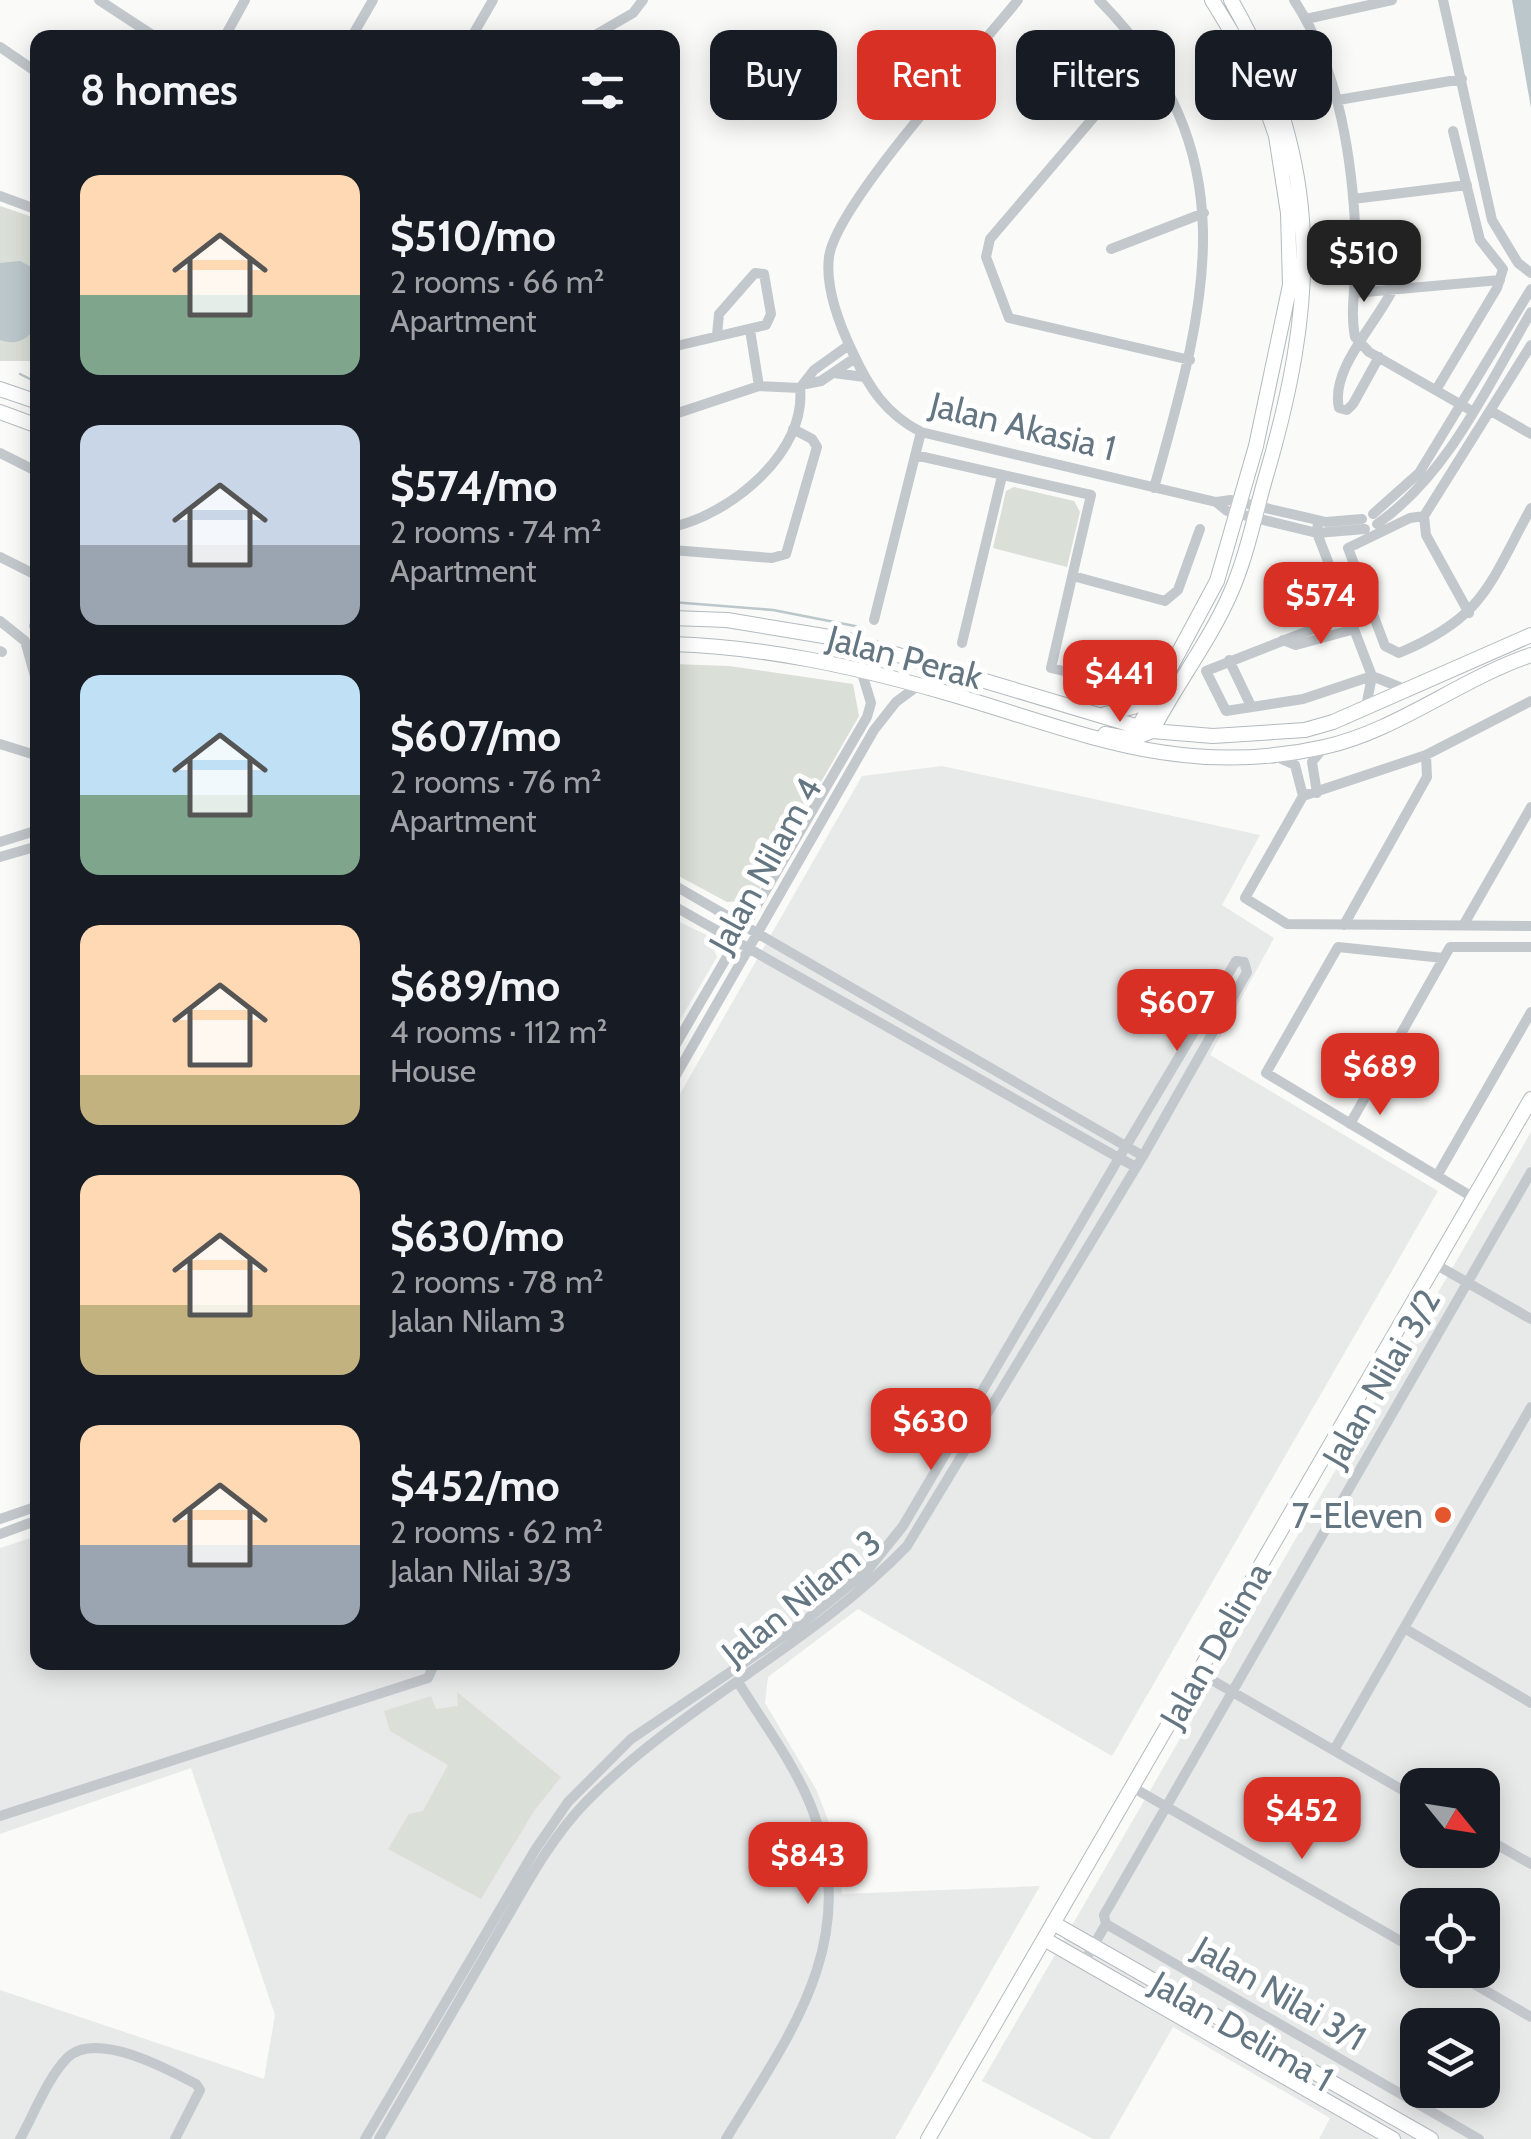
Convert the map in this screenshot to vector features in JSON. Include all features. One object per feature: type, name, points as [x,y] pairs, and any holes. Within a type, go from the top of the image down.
[{"type":"street","points":[[99,0],[142,30]]},
{"type":"street","points":[[229,30],[246,0]]},
{"type":"street","points":[[356,30],[373,0]]},
{"type":"street","points":[[476,30],[493,0]]},
{"type":"street","points":[[604,30],[632,13],[643,0]]},
{"type":"street","name":"Jalan Akasia 1","points":[[1018,0],[842,221],[828,261],[849,345],[892,415],[920,432],[1318,527],[1369,522],[1417,493],[1467,408]]},
{"type":"street","points":[[1099,0],[1128,30]]},
{"type":"street","points":[[1144,731],[1212,593],[1239,508],[1290,285],[1288,213],[1276,136],[1251,64],[1212,0]]},
{"type":"street","points":[[1104,714],[1162,696],[1229,598],[1256,512],[1297,338],[1304,286],[1304,206],[1290,132],[1264,58],[1231,0]]},
{"type":"street","points":[[1294,0],[1306,18],[1338,100],[1353,199],[1353,330],[1358,343],[1467,408]]},
{"type":"street","points":[[1306,18],[1392,0]]},
{"type":"street","points":[[1443,0],[1492,220],[1518,263],[1531,273]]},
{"type":"street","points":[[0,47],[30,68]]},
{"type":"street","points":[[1338,100],[1462,79]]},
{"type":"street","points":[[1154,488],[1190,360],[1205,271],[1204,213],[1192,152],[1175,113]]},
{"type":"street","points":[[1091,120],[990,239],[986,257],[1009,318],[1190,360]]},
{"type":"street","points":[[1436,390],[1503,269],[1480,240],[1453,132]]},
{"type":"street","points":[[1353,199],[1467,185]]},
{"type":"street","points":[[0,196],[30,207]]},
{"type":"street","points":[[1111,249],[1204,213]]},
{"type":"street","points":[[680,345],[763,327],[771,314],[768,280],[761,272],[752,276],[722,310],[717,336]]},
{"type":"street","points":[[1354,292],[1500,280]]},
{"type":"street","points":[[1378,357],[1353,404],[1342,410],[1337,400],[1342,374],[1358,343],[1376,323],[1394,287]]},
{"type":"street","points":[[1467,408],[1531,289]]},
{"type":"street","points":[[1467,408],[1531,312]]},
{"type":"street","points":[[831,357],[841,322]]},
{"type":"street","points":[[750,330],[759,386]]},
{"type":"street","points":[[680,524],[705,516],[740,495],[762,474],[793,429],[801,409],[803,386],[812,372],[849,345]]},
{"type":"street","points":[[1470,613],[1426,535],[1424,516],[1531,345]]},
{"type":"street","points":[[680,412],[759,386],[818,383],[855,358]]},
{"type":"street","points":[[833,373],[866,378]]},
{"type":"street","points":[[0,389],[30,399]]},
{"type":"street","points":[[1491,411],[1531,434]]},
{"type":"street","points":[[0,412],[30,423]]},
{"type":"street","points":[[680,551],[772,558],[786,554],[817,447],[812,438],[793,429]]},
{"type":"street","points":[[874,620],[920,432]]},
{"type":"street","points":[[0,453],[30,468]]},
{"type":"street","points":[[915,455],[1091,495],[1051,668],[1122,685]]},
{"type":"street","points":[[962,643],[1002,476]]},
{"type":"street","points":[[1424,516],[1410,518],[1348,548],[1385,646],[1399,653],[1428,641],[1470,613],[1483,598],[1531,508]]},
{"type":"street","points":[[1318,527],[1346,616],[1372,676],[1372,690],[1363,712]]},
{"type":"street","points":[[1073,576],[1165,601],[1178,590],[1200,529]]},
{"type":"street","points":[[0,557],[30,572]]},
{"type":"street","points":[[1346,616],[1206,671],[1223,710],[1303,699],[1372,676],[1408,690]]},
{"type":"street","name":"Jalan Perak","points":[[680,618],[743,622],[848,640],[1104,714],[1144,731],[1188,736],[1306,730],[1363,712],[1531,635]]},
{"type":"street","points":[[0,621],[24,640],[30,660]]},
{"type":"street","points":[[1283,640],[1296,645],[1352,630]]},
{"type":"street","name":"Jalan Perak","points":[[680,645],[784,653],[862,670],[1124,748],[1203,758],[1272,755],[1324,747],[1370,731],[1464,682],[1531,655]]},
{"type":"street","points":[[1229,660],[1251,706]]},
{"type":"street","name":"Jalan Nilam 4","points":[[680,1037],[867,717],[871,703],[862,670]]},
{"type":"street","name":"Jalan Nilam 4","points":[[680,1068],[874,730],[896,702],[919,686]]},
{"type":"street","points":[[1162,696],[1188,736]]},
{"type":"street","points":[[1302,796],[1426,755],[1531,702]]},
{"type":"street","points":[[1032,718],[1061,721],[1114,737],[1144,731]]},
{"type":"street","points":[[1144,731],[1152,745],[1203,758]]},
{"type":"street","points":[[0,744],[30,753]]},
{"type":"street","points":[[1317,793],[1312,762],[1324,747]]},
{"type":"street","points":[[1272,755],[1295,765],[1302,796],[1246,901],[1288,924],[1531,926]]},
{"type":"street","points":[[1344,925],[1427,777],[1426,755]]},
{"type":"street","points":[[1464,924],[1531,807]]},
{"type":"street","points":[[0,842],[30,833]]},
{"type":"street","points":[[0,858],[30,849]]},
{"type":"street","points":[[680,889],[1126,1147],[1139,1162]]},
{"type":"street","points":[[680,909],[1120,1158],[1139,1162]]},
{"type":"street","points":[[1350,1124],[1443,958],[1455,945],[1531,947]]},
{"type":"street","points":[[1443,958],[1338,946],[1266,1073],[1474,1198]]},
{"type":"street","name":"Jalan Nilam 3","points":[[365,2139],[535,1850],[568,1802],[615,1752],[732,1672],[866,1572],[903,1526],[1236,962],[1244,962],[1247,972],[1139,1162],[907,1546],[874,1580],[739,1684],[652,1742],[583,1804],[543,1856],[379,2139]]},
{"type":"street","points":[[1436,1176],[1531,1012]]},
{"type":"street","name":"Jalan Delima","points":[[928,2139],[1531,1099]]},
{"type":"street","name":"Jalan Nilai 3/2","points":[[1084,1962],[1106,1924],[1104,1914],[1531,1172]]},
{"type":"street","points":[[1435,1264],[1531,1319]]},
{"type":"street","points":[[1334,1750],[1531,1407]]},
{"type":"street","points":[[0,1519],[30,1509]]},
{"type":"street","points":[[0,1534],[30,1523]]},
{"type":"street","points":[[1404,1628],[1531,1703]]},
{"type":"street","points":[[0,1816],[428,1678],[432,1670]]},
{"type":"street","points":[[726,2139],[808,2000],[821,1968],[829,1895],[814,1814],[732,1672]]},
{"type":"street","points":[[1198,1672],[1400,1788]]},
{"type":"street","points":[[1132,1787],[1400,1941]]},
{"type":"street","points":[[1500,1846],[1531,1864]]},
{"type":"street","name":"Jalan Delima 1","points":[[1054,1923],[1431,2139]]},
{"type":"street","name":"Jalan Nilai 3/1","points":[[1106,1924],[1479,2139]]},
{"type":"street","name":"Jalan Delima 1","points":[[1044,1939],[1393,2139]]},
{"type":"street","points":[[1481,1988],[1531,2017]]},
{"type":"street","points":[[20,2139],[66,2059],[99,2044],[196,2084],[200,2090],[194,2106],[175,2139]]},
{"type":"shaded area","points":[[1512,0],[1531,0],[1531,108]]},
{"type":"shaded area","points":[[0,206],[30,216],[30,361],[0,361]]},
{"type":"shaded area","points":[[20,261],[30,266],[30,334],[12,342],[0,340],[0,263]]},
{"type":"shaded area","points":[[1014,487],[1074,501],[1080,512],[1067,567],[993,548],[1006,491]]},
{"type":"shaded area","points":[[680,664],[729,666],[853,684],[859,716],[753,900],[727,902],[680,877]]},
{"type":"shaded area","points":[[942,766],[1260,835],[1222,905],[1274,938],[1210,1055],[1438,1191],[1112,1756],[858,1609],[768,1677],[765,1703],[816,1789],[837,1843],[842,1894],[1040,1886],[895,2139],[0,2139],[0,1990],[264,2079],[275,2015],[191,1768],[0,1834],[0,1548],[30,1538],[30,1670],[680,1670],[680,1094],[862,776]]},
{"type":"shaded area","points":[[680,922],[709,936],[717,957],[680,1020]]},
{"type":"shaded area","points":[[1531,1132],[1531,2139],[1319,2139],[1330,2118],[1173,2027],[1109,2139],[1093,2139],[982,2081]]},
{"type":"shaded area","points":[[457,1692],[561,1777],[534,1811],[481,1899],[388,1849],[409,1814],[423,1811],[448,1765],[390,1731],[384,1711],[431,1696],[436,1709],[458,1706]]},
{"type":"waterway","points":[[20,374],[30,379]]},
{"type":"waterway","points":[[680,603],[773,610],[860,627]]},
{"type":"place","name":"7-Eleven","points":[[1443,1515]]}]
